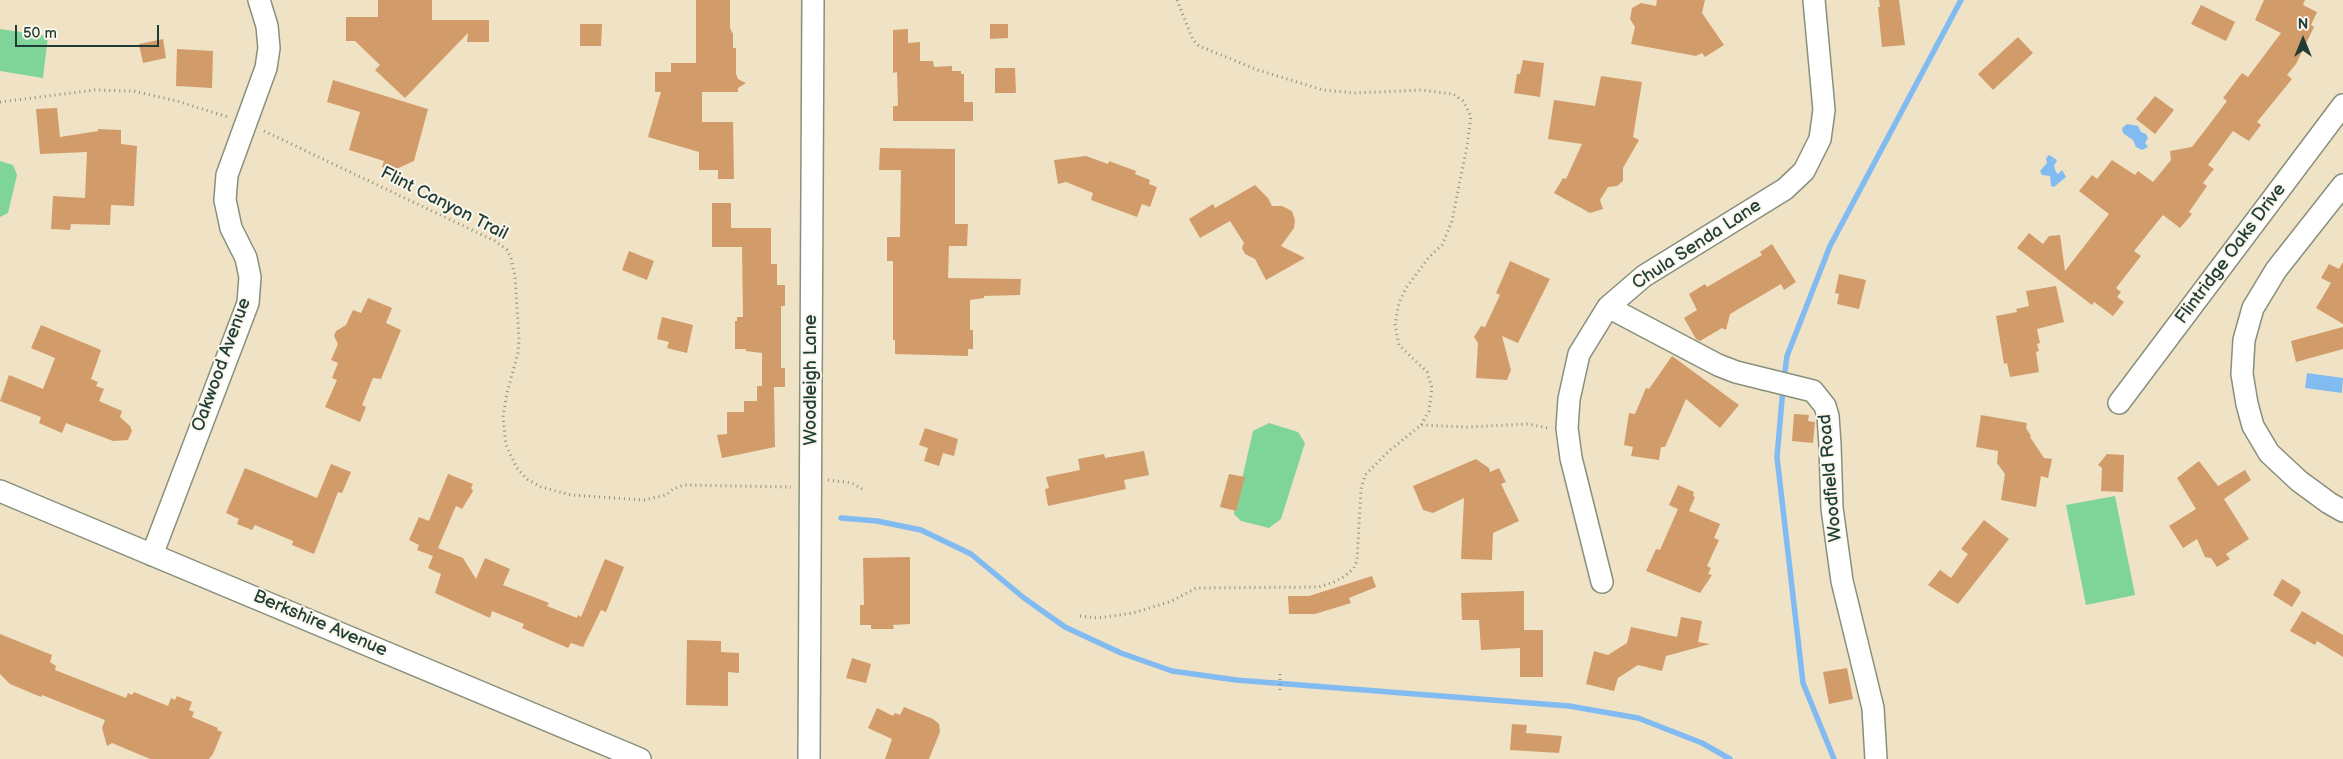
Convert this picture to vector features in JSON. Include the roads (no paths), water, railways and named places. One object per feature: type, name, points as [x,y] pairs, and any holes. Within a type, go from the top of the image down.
[{"type":"street","name":"Oakwood Avenue","points":[[152,555],[248,303],[250,277],[246,258],[231,228],[225,200],[227,175],[266,68],[269,48],[267,26],[259,0]]},
{"type":"street","name":"Woodleigh Lane","points":[[809,759],[813,0]]},
{"type":"street","name":"Chula Senda Lane","points":[[1602,582],[1572,458],[1567,428],[1569,399],[1579,354],[1608,307],[1644,276],[1785,189],[1804,171],[1820,139],[1824,110],[1814,0]]},
{"type":"street","name":"Flintridge Oaks Drive","points":[[2119,403],[2343,105]]},
{"type":"street","points":[[2343,185],[2276,270],[2253,308],[2244,340],[2242,374],[2246,404],[2253,426],[2269,453],[2299,480],[2329,503],[2343,511]]},
{"type":"street","name":"Woodfield Road","points":[[1608,307],[1718,366],[1813,391],[1825,406],[1828,416],[1832,508],[1838,554],[1842,581],[1873,708],[1876,759]]},
{"type":"street","name":"Berkshire Avenue","points":[[0,491],[640,759]]},
{"type":"water","points":[[2127,124],[2138,126],[2141,132],[2146,134],[2148,138],[2145,143],[2148,147],[2142,150],[2136,147],[2133,140],[2123,133],[2122,128]]},
{"type":"water","points":[[2049,155],[2057,160],[2054,166],[2056,172],[2058,174],[2062,170],[2066,177],[2054,187],[2051,186],[2050,176],[2042,175],[2040,171],[2047,163],[2046,158]]},
{"type":"water","points":[[2307,373],[2343,378],[2342,393],[2305,388]]},
{"type":"waterway","points":[[1784,379],[1787,356],[1830,246],[1961,0]]},
{"type":"waterway","points":[[1783,388],[1777,457],[1803,683],[1834,759]]},
{"type":"waterway","points":[[841,518],[877,521],[921,530],[971,554],[1024,598],[1065,627],[1121,653],[1172,671],[1236,680],[1569,706],[1638,718],[1702,743],[1730,759]]}]
